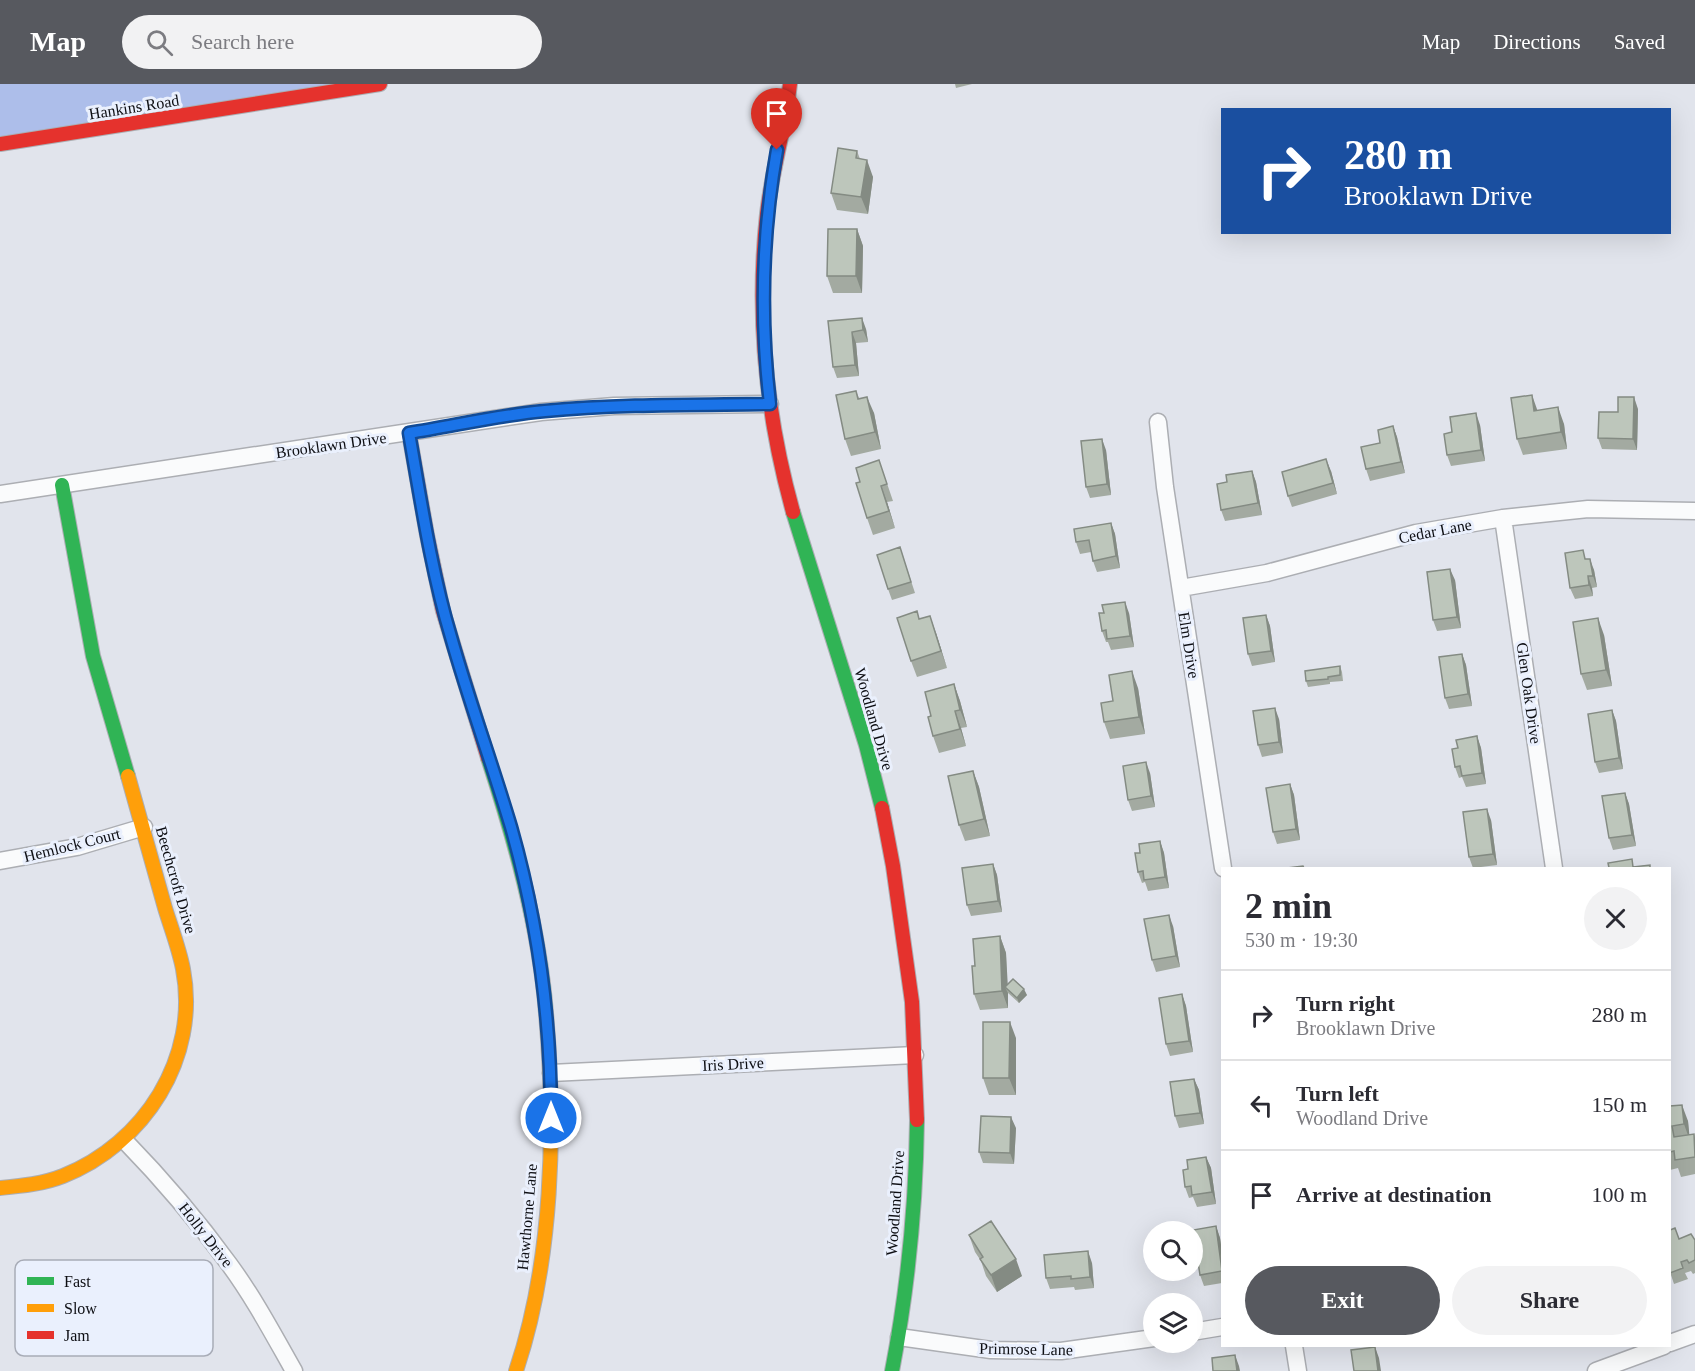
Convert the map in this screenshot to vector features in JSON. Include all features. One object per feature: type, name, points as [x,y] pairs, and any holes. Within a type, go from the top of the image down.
[{"type":"street","name":"Hankins Road","points":[[0,144],[380,84]]},
{"type":"street","name":"Woodland Drive","points":[[790,84],[770,188],[765,237],[764,330],[770,404],[792,507],[877,787],[898,900],[913,1008],[915,1180],[899,1337],[892,1371]]},
{"type":"street","name":"Brooklawn Drive","points":[[0,494],[541,412],[604,406],[770,404]]},
{"type":"street","name":"Elm Drive","points":[[1158,422],[1165,487],[1222,867]]},
{"type":"street","name":"Hawthorne Lane","points":[[409,433],[437,585],[450,636],[511,827],[526,887],[546,1004],[551,1073],[544,1240],[531,1318],[516,1371]]},
{"type":"street","name":"Beechcroft Drive","points":[[0,1188],[44,1183],[69,1175],[92,1164],[124,1140],[151,1111],[171,1075],[185,1021],[186,995],[183,969],[93,656],[62,485]]},
{"type":"street","name":"Cedar Lane","points":[[1181,588],[1267,573],[1416,533],[1503,518],[1588,509],[1695,511]]},
{"type":"street","name":"Glen Oak Drive","points":[[1503,518],[1554,867]]},
{"type":"street","name":"Hemlock Court","points":[[0,861],[77,847],[144,827]]},
{"type":"street","name":"Iris Drive","points":[[551,1073],[915,1055]]},
{"type":"street","name":"Holly Drive","points":[[124,1140],[195,1218],[230,1265],[262,1314],[294,1371]]},
{"type":"street","points":[[1203,1330],[1221,1327]]},
{"type":"street","points":[[1671,1343],[1695,1334]]},
{"type":"street","name":"Primrose Lane","points":[[899,1337],[992,1350],[1061,1351],[1143,1340]]},
{"type":"street","points":[[1294,1347],[1298,1371]]},
{"type":"street","points":[[1596,1371],[1636,1350],[1657,1347]]},
{"type":"shaded area","points":[[0,84],[376,84],[0,145]]},
{"type":"building","points":[[838,148],[857,151],[856,158],[867,160],[861,197],[831,193]]},
{"type":"building","points":[[828,229],[857,229],[856,276],[827,276]]},
{"type":"building","points":[[862,318],[863,330],[852,332],[855,365],[833,367],[828,321]]},
{"type":"building","points":[[856,391],[858,399],[867,397],[875,432],[845,439],[836,395]]},
{"type":"building","points":[[1532,395],[1534,411],[1558,407],[1561,432],[1517,439],[1511,398]]},
{"type":"building","points":[[1618,397],[1634,397],[1633,439],[1598,438],[1599,412],[1618,412]]},
{"type":"building","points":[[1476,413],[1481,450],[1447,455],[1444,434],[1452,432],[1450,417]]},
{"type":"building","points":[[1393,426],[1401,462],[1366,469],[1361,447],[1380,443],[1378,430]]},
{"type":"building","points":[[1102,439],[1107,484],[1086,487],[1081,441]]},
{"type":"building","points":[[1326,459],[1333,483],[1288,496],[1282,472]]},
{"type":"building","points":[[879,460],[887,484],[881,486],[889,511],[867,518],[856,483],[860,482],[856,468]]},
{"type":"building","points":[[1252,471],[1258,503],[1221,510],[1217,484],[1227,482],[1226,475]]},
{"type":"building","points":[[1111,523],[1116,556],[1093,561],[1089,540],[1076,542],[1074,529]]},
{"type":"building","points":[[900,547],[911,582],[888,589],[877,555]]},
{"type":"building","points":[[1583,550],[1585,559],[1590,559],[1593,576],[1588,576],[1589,585],[1570,588],[1565,553]]},
{"type":"building","points":[[1450,569],[1457,617],[1433,620],[1427,572]]},
{"type":"building","points":[[1125,602],[1130,636],[1107,639],[1106,630],[1102,631],[1099,613],[1104,613],[1102,605]]},
{"type":"building","points":[[917,611],[919,619],[930,616],[941,651],[911,661],[897,618]]},
{"type":"building","points":[[1266,615],[1271,651],[1248,654],[1243,618]]},
{"type":"building","points":[[1598,618],[1606,670],[1581,674],[1573,622]]},
{"type":"building","points":[[1462,654],[1468,694],[1445,698],[1439,657]]},
{"type":"building","points":[[1340,666],[1340,675],[1328,677],[1328,679],[1306,681],[1305,671]]},
{"type":"building","points":[[1132,671],[1139,717],[1104,722],[1101,703],[1113,701],[1109,675]]},
{"type":"building","points":[[954,684],[960,710],[955,711],[960,729],[933,736],[925,692]]},
{"type":"building","points":[[1275,708],[1279,742],[1258,745],[1253,711]]},
{"type":"building","points":[[1612,710],[1619,758],[1595,762],[1588,714]]},
{"type":"building","points":[[1477,736],[1482,773],[1462,776],[1460,766],[1455,767],[1452,749],[1458,748],[1456,740]]},
{"type":"building","points":[[1146,762],[1151,796],[1128,800],[1123,766]]},
{"type":"building","points":[[973,771],[984,819],[959,825],[948,776]]},
{"type":"building","points":[[1290,784],[1296,829],[1273,832],[1266,788]]},
{"type":"building","points":[[1625,793],[1632,835],[1609,838],[1602,796]]},
{"type":"building","points":[[1487,809],[1493,854],[1469,857],[1463,812]]},
{"type":"building","points":[[1160,841],[1165,877],[1144,880],[1143,871],[1138,872],[1135,853],[1140,853],[1139,844]]},
{"type":"building","points":[[1632,859],[1633,867],[1609,867],[1608,863]]},
{"type":"building","points":[[993,864],[998,901],[967,905],[962,868]]},
{"type":"building","points":[[1169,915],[1176,956],[1152,960],[1144,919]]},
{"type":"building","points":[[1000,936],[1002,991],[974,994],[973,939]]},
{"type":"building","points":[[1013,979],[1024,989],[1017,998],[1005,987]]},
{"type":"building","points":[[1182,994],[1189,1041],[1166,1044],[1159,998]]},
{"type":"building","points":[[983,1022],[1010,1022],[1009,1078],[983,1078]]},
{"type":"building","points":[[1194,1079],[1200,1113],[1175,1116],[1170,1082]]},
{"type":"building","points":[[1682,1105],[1684,1124],[1672,1126],[1674,1137],[1694,1134],[1695,1157],[1675,1160],[1674,1151],[1671,1152],[1671,1106]]},
{"type":"building","points":[[981,1116],[1011,1117],[1010,1153],[979,1152]]},
{"type":"building","points":[[1206,1157],[1212,1192],[1192,1195],[1191,1186],[1185,1187],[1183,1170],[1188,1169],[1187,1160]]},
{"type":"building","points":[[991,1221],[1016,1259],[991,1275],[980,1259],[983,1257],[969,1235]]},
{"type":"building","points":[[1216,1226],[1221,1271],[1203,1274],[1203,1228]]},
{"type":"building","points":[[1675,1228],[1679,1239],[1691,1234],[1695,1240],[1695,1260],[1689,1263],[1687,1260],[1681,1262],[1683,1268],[1671,1273],[1671,1230]]},
{"type":"building","points":[[1088,1251],[1090,1277],[1046,1278],[1044,1255]]},
{"type":"building","points":[[1375,1347],[1378,1371],[1354,1371],[1351,1350]]},
{"type":"building","points":[[1235,1355],[1237,1371],[1213,1371],[1212,1358]]},
{"type":"traffic: fast","points":[[62,485],[93,656],[128,776]]},
{"type":"traffic: fast","points":[[793,512],[866,745],[882,808]]},
{"type":"traffic: fast","points":[[488,758],[532,916],[546,1013]]},
{"type":"traffic: fast","points":[[892,1371],[903,1309],[910,1246],[917,1120]]},
{"type":"traffic: slow","points":[[0,1188],[48,1181],[92,1162],[118,1143],[141,1120],[160,1094],[174,1065],[183,1034],[186,1002],[183,969],[128,776]]},
{"type":"traffic: slow","points":[[516,1371],[538,1285],[549,1194],[551,1102],[546,1013]]},
{"type":"traffic: jam","points":[[0,144],[380,84]]},
{"type":"traffic: jam","points":[[790,84],[767,214],[763,327],[776,439],[793,512]]},
{"type":"traffic: jam","points":[[409,433],[443,611],[488,758]]},
{"type":"traffic: jam","points":[[882,808],[893,866],[912,1002],[917,1120]]},
{"type":"route","points":[[551,1118],[551,1073],[546,1004],[538,945],[526,887],[511,827],[450,636],[437,585],[409,433],[541,412],[614,406],[770,404],[764,330],[765,237],[777,150]]}]
